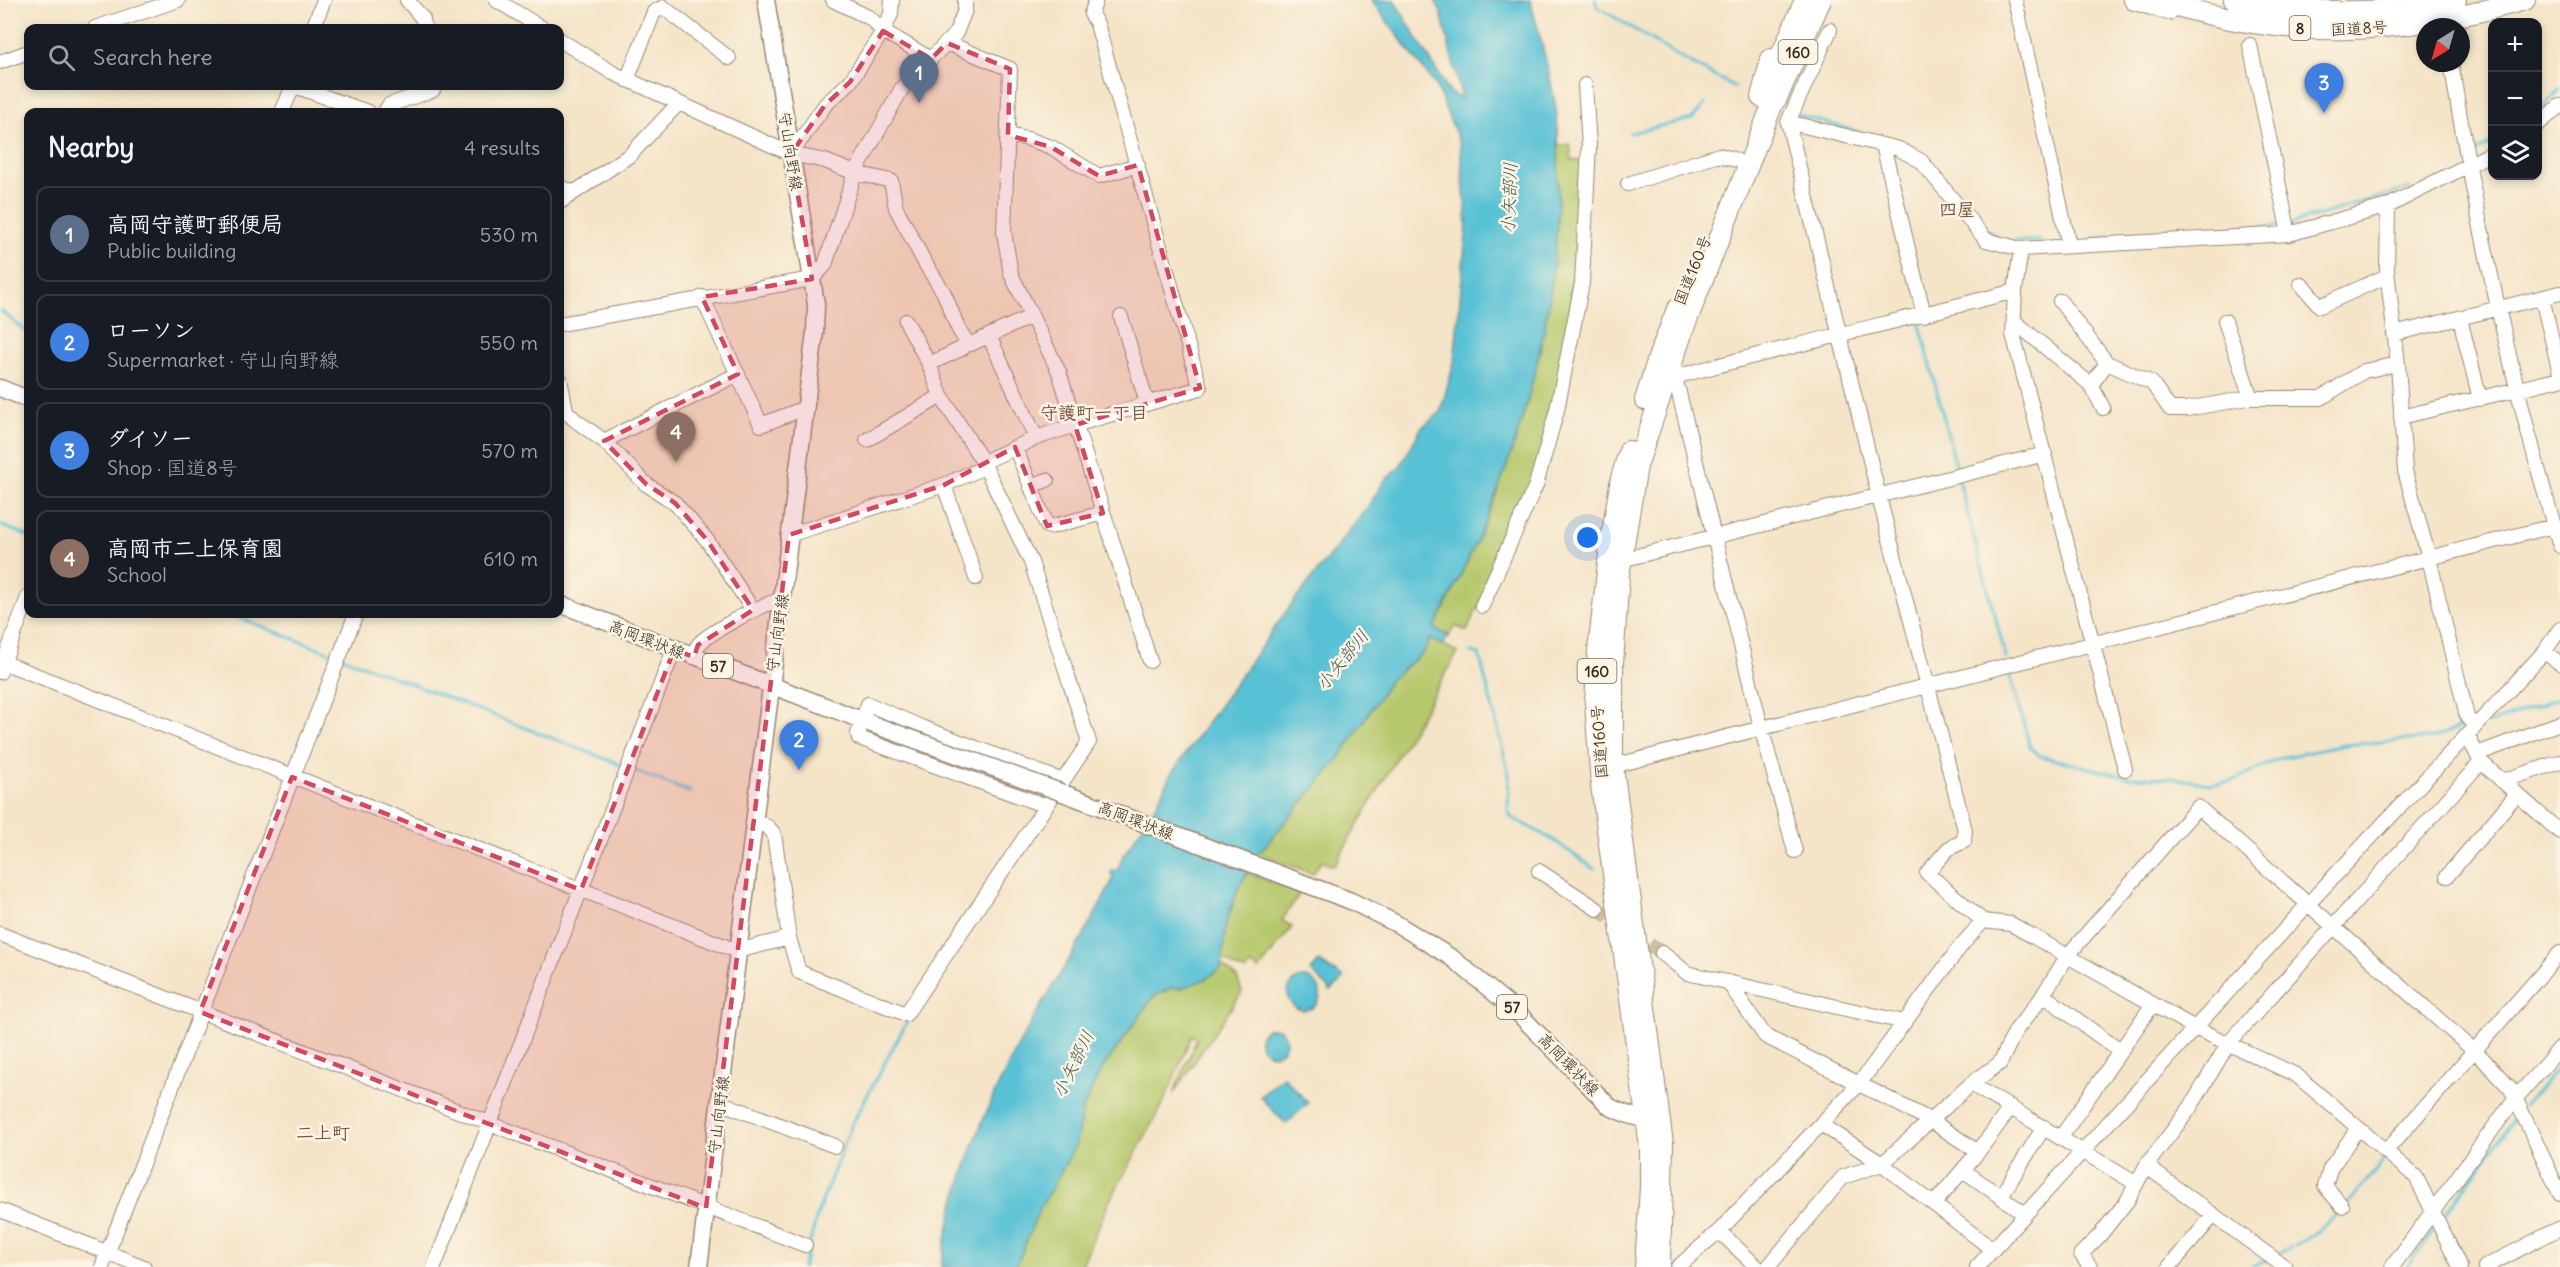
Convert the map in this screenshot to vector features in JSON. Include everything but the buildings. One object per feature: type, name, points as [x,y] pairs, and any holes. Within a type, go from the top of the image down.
[{"type":"highway","name":"160","points":[[1767,100],[1761,89],[1791,0]]},
{"type":"highway","name":"160","points":[[1767,100],[1766,92],[1805,0]]},
{"type":"highway","name":"160","points":[[1767,100],[1773,95],[1812,0]]},
{"type":"highway","name":"160","points":[[1767,100],[1778,98],[1821,0]]},
{"type":"highway","points":[[2134,0],[2158,8],[2196,13]]},
{"type":"highway","name":"国道8号","points":[[2158,0],[2196,13],[2259,25],[2331,31],[2403,26],[2445,10]]},
{"type":"highway","name":"国道8号","points":[[2234,0],[2300,9],[2357,10],[2445,10],[2525,0]]},
{"type":"highway","name":"国道160号","points":[[1660,1267],[1663,1144],[1653,1119],[1601,785],[1595,703],[1598,651],[1610,545],[1621,478],[1658,358],[1736,160],[1767,100]]},
{"type":"highway","name":"国道160号","points":[[1645,1267],[1653,1119],[1613,766],[1612,663],[1621,560],[1637,466],[1671,378],[1685,326],[1767,100]]},
{"type":"main road","name":"守山向野線","points":[[699,1267],[806,408],[816,304],[766,0]]},
{"type":"main road","points":[[0,388],[24,397]]},
{"type":"main road","name":"高岡環状線","points":[[564,606],[674,650],[870,723],[1063,787],[1086,801],[1351,901],[1397,924],[1452,958],[1516,1011],[1610,1107],[1627,1115],[1653,1119]]},
{"type":"street","points":[[107,24],[178,0]]},
{"type":"street","points":[[315,24],[324,0]]},
{"type":"street","points":[[407,0],[423,19],[424,24]]},
{"type":"street","points":[[496,0],[535,24]]},
{"type":"street","points":[[833,0],[870,18],[884,32],[931,59]]},
{"type":"street","points":[[791,154],[825,105],[850,82],[884,32],[891,14],[892,0]]},
{"type":"street","points":[[564,323],[812,279],[825,265],[855,173],[902,88],[956,33],[965,10],[965,0]]},
{"type":"street","points":[[789,536],[944,485],[980,469],[983,462],[1036,438],[1200,388],[1097,24],[1091,14],[1096,0]]},
{"type":"street","points":[[2015,0],[2068,241]]},
{"type":"street","points":[[627,80],[654,12],[663,7],[729,58]]},
{"type":"street","points":[[1830,30],[1788,122],[1838,333],[1965,830],[1964,841],[1948,849],[1927,873],[1983,921],[2011,924],[2195,1028],[2296,1075],[2416,1177],[2460,1267]]},
{"type":"street","points":[[564,42],[627,80],[791,154],[825,161],[855,173],[891,181],[896,208],[925,263],[944,292],[958,328],[966,341],[971,344],[1030,317]]},
{"type":"street","points":[[947,43],[1010,69],[1004,232],[1011,274],[1030,317],[1059,372],[1150,661]]},
{"type":"street","points":[[2250,45],[2289,234]]},
{"type":"street","points":[[0,62],[24,53]]},
{"type":"street","points":[[2452,72],[2466,161],[2519,390],[2557,526],[2560,546]]},
{"type":"street","points":[[1482,606],[1536,485],[1557,410],[1581,283],[1589,146],[1585,85]]},
{"type":"street","points":[[284,108],[292,90]]},
{"type":"street","points":[[305,90],[357,108]]},
{"type":"street","points":[[387,108],[389,105],[433,90]]},
{"type":"street","points":[[564,199],[630,155],[678,104]]},
{"type":"street","points":[[2542,121],[2560,106]]},
{"type":"street","points":[[1788,122],[1899,149],[1921,161],[1986,240],[2021,249],[2068,241],[2289,234],[2388,206],[2466,161],[2488,154]]},
{"type":"street","points":[[1008,135],[1051,147],[1100,176],[1138,165]]},
{"type":"street","points":[[1883,145],[1924,315]]},
{"type":"street","points":[[1628,184],[1719,155],[1736,160]]},
{"type":"street","points":[[564,188],[574,192]]},
{"type":"street","points":[[2388,206],[2387,276],[2398,364],[2404,471],[2429,558],[2467,717],[2479,758],[2517,794],[2557,824]]},
{"type":"street","points":[[2021,249],[2015,291],[2013,334],[2125,769]]},
{"type":"street","points":[[2301,284],[2320,306],[2387,276]]},
{"type":"street","points":[[1794,851],[1761,727],[1716,537],[1671,378],[1838,333],[1924,315],[2015,291]]},
{"type":"street","points":[[2394,334],[2500,310],[2560,293]]},
{"type":"street","points":[[702,297],[761,425],[806,408]]},
{"type":"street","points":[[2542,298],[2560,373]]},
{"type":"street","points":[[2060,300],[2107,363],[2152,383],[2170,409],[2187,409],[2251,398],[2321,398],[2364,371],[2398,364]]},
{"type":"street","points":[[1121,317],[1147,403]]},
{"type":"street","points":[[2460,319],[2480,399]]},
{"type":"street","points":[[754,821],[768,827],[774,834],[789,938],[798,972],[906,1014],[1046,806],[1063,787],[1089,742],[1031,562],[983,462],[941,396],[929,364],[906,321]]},
{"type":"street","points":[[2225,321],[2251,398]]},
{"type":"street","points":[[2015,322],[2091,385],[2103,408]]},
{"type":"street","points":[[989,336],[1036,438]]},
{"type":"street","points":[[929,364],[963,348],[966,341]]},
{"type":"street","points":[[2091,385],[2107,363]]},
{"type":"street","points":[[604,441],[738,374]]},
{"type":"street","points":[[2401,417],[2560,379]]},
{"type":"street","points":[[867,440],[941,396]]},
{"type":"street","points":[[564,400],[566,411],[604,441],[646,484],[675,502],[707,540],[753,610]]},
{"type":"street","points":[[1016,447],[1047,526],[1103,513]]},
{"type":"street","points":[[1621,560],[2045,454]]},
{"type":"street","points":[[1030,486],[1047,480]]},
{"type":"street","points":[[944,485],[976,578]]},
{"type":"street","points":[[1613,766],[2557,526]]},
{"type":"street","points":[[694,657],[698,645],[753,610],[771,601],[782,600]]},
{"type":"street","points":[[24,607],[1,665],[737,951],[789,938]]},
{"type":"street","points":[[102,1267],[354,618]]},
{"type":"street","points":[[1977,1267],[2309,903],[2544,652],[2560,629]]},
{"type":"street","points":[[434,1267],[674,650]]},
{"type":"street","points":[[2544,652],[2560,663]]},
{"type":"street","points":[[1046,806],[859,738],[858,734],[870,723],[868,704],[1063,787]]},
{"type":"street","points":[[2090,1267],[2081,1254],[2100,1235],[2127,1201],[2134,1183],[2190,1108],[2228,1044],[2334,927],[2479,758],[2560,723]]},
{"type":"street","points":[[2502,781],[2560,762]]},
{"type":"street","points":[[2446,876],[2517,794]]},
{"type":"street","points":[[1768,1267],[1843,1177],[1882,1164],[1971,1084],[2000,1063],[2016,1030],[2043,995],[2068,955],[2198,807],[2478,1053],[2511,1089],[2517,1107],[2560,1194]]},
{"type":"street","points":[[1539,871],[1597,909]]},
{"type":"street","points":[[1678,1267],[1719,1231],[1859,1084],[1960,947],[1983,921]]},
{"type":"street","points":[[0,934],[490,1125],[706,1208],[714,1208],[806,1245]]},
{"type":"street","points":[[1662,953],[1687,973],[1904,1022]]},
{"type":"street","points":[[2391,1155],[2560,953]]},
{"type":"street","points":[[1728,982],[1765,1036],[1930,1120],[1978,1152]]},
{"type":"street","points":[[2043,995],[2120,1051]]},
{"type":"street","points":[[2061,1137],[2153,1004]]},
{"type":"street","points":[[2392,1267],[2436,1220],[2560,1048]]},
{"type":"street","points":[[1971,1084],[2134,1183]]},
{"type":"street","points":[[719,1102],[835,1146]]},
{"type":"street","points":[[1934,1204],[1978,1152],[2011,1107]]},
{"type":"street","points":[[1821,1124],[1882,1164],[1993,1250]]},
{"type":"street","points":[[2001,1196],[2044,1127]]},
{"type":"street","points":[[2342,1206],[2325,1186],[2330,1169],[2358,1128]]},
{"type":"street","points":[[2146,1166],[2214,1215],[2276,1265]]},
{"type":"street","points":[[1963,1170],[2025,1214]]},
{"type":"street","points":[[0,1210],[144,1267]]},
{"type":"street","points":[[2169,1267],[2214,1215]]},
{"type":"street","points":[[2485,1267],[2560,1228]]},
{"type":"street","points":[[1719,1231],[1757,1267]]},
{"type":"highlighted area","points":[[883,31],[931,59],[947,43],[1010,69],[1008,135],[1051,147],[1099,176],[1138,165],[1200,388],[1075,425],[1103,513],[1047,526],[1015,447],[944,485],[789,535],[706,1208],[200,1012],[292,777],[581,890],[674,650],[694,657],[698,645],[753,610],[707,540],[675,503],[646,484],[604,441],[738,374],[702,297],[812,279],[791,154],[825,105],[850,82]]},
{"type":"green space","points":[[1570,144],[1572,160],[1585,162],[1580,263],[1560,381],[1535,474],[1515,526],[1467,631],[1455,626],[1449,636],[1434,628],[1463,572],[1488,514],[1529,395],[1543,334],[1553,272],[1558,210],[1557,146]]},
{"type":"green space","points":[[1430,639],[1458,652],[1334,866],[1321,861],[1313,874],[1259,853],[1338,760],[1391,679],[1423,653]]},
{"type":"green space","points":[[1247,873],[1300,893],[1282,920],[1292,927],[1259,970],[1251,965],[1247,971],[1236,968],[1222,958],[1226,924],[1238,888]]},
{"type":"green space","points":[[1221,964],[1237,978],[1242,992],[1173,1094],[1197,1038],[1192,1035],[1163,1104],[1109,1202],[1081,1267],[1016,1267],[1039,1210],[1075,1147],[1082,1111],[1100,1072],[1154,996],[1171,988],[1182,988],[1221,968]]},
{"type":"water","name":"小矢部川","points":[[1371,0],[1394,0],[1450,93],[1462,99],[1441,12],[1435,0],[1530,0],[1548,68],[1556,110],[1558,192],[1555,250],[1548,307],[1523,418],[1484,524],[1434,628],[1449,636],[1442,645],[1430,639],[1423,653],[1391,679],[1338,760],[1259,853],[1238,888],[1226,924],[1221,968],[1206,979],[1182,988],[1171,988],[1154,996],[1100,1072],[1082,1111],[1075,1147],[1039,1210],[1016,1267],[941,1267],[946,1237],[962,1178],[995,1093],[1022,1039],[1103,900],[1113,879],[1111,872],[1118,869],[1123,856],[1156,806],[1169,777],[1288,609],[1365,511],[1385,480],[1399,468],[1422,427],[1440,413],[1454,363],[1467,224],[1460,144],[1436,86]]},
{"type":"water","points":[[1319,962],[1344,978],[1331,991],[1311,971]]},
{"type":"water","points":[[1304,978],[1315,983],[1320,994],[1315,1005],[1304,1010],[1293,1005],[1288,994],[1293,983]]},
{"type":"water","points":[[1273,1028],[1282,1032],[1286,1041],[1282,1050],[1273,1054],[1264,1050],[1260,1041],[1264,1032]]},
{"type":"water","points":[[1283,1076],[1308,1103],[1286,1124],[1260,1097]]},
{"type":"waterway","points":[[1595,0],[1598,7],[1681,58],[1735,87]]},
{"type":"waterway","points":[[2542,108],[2560,89]]},
{"type":"waterway","points":[[1630,133],[1692,119],[1705,104]]},
{"type":"waterway","points":[[1795,114],[1873,136]]},
{"type":"waterway","points":[[2471,155],[2488,144]]},
{"type":"waterway","points":[[2290,224],[2410,188]]},
{"type":"waterway","points":[[2092,238],[2283,226]]},
{"type":"waterway","points":[[1985,228],[1997,236]]},
{"type":"waterway","points":[[2015,241],[2041,241]]},
{"type":"waterway","points":[[0,310],[24,330]]},
{"type":"waterway","points":[[1919,320],[1956,467]]},
{"type":"waterway","points":[[1959,480],[2006,658]]},
{"type":"waterway","points":[[0,525],[24,534]]},
{"type":"waterway","points":[[239,618],[336,655]]},
{"type":"waterway","points":[[1471,652],[1479,654],[1509,774],[1508,811],[1511,817],[1555,841],[1594,869]]},
{"type":"waterway","points":[[342,657],[624,766]]},
{"type":"waterway","points":[[2010,675],[2030,747],[2040,756],[2127,777],[2173,778],[2211,784],[2230,782],[2280,758],[2345,745],[2432,738],[2462,727]]},
{"type":"waterway","points":[[2488,724],[2560,698]]},
{"type":"waterway","points":[[633,770],[690,792]]},
{"type":"waterway","points":[[803,1267],[819,1209],[852,1124],[909,1018]]},
{"type":"waterway","points":[[2524,1106],[2560,1065]]},
{"type":"waterway","points":[[2441,1220],[2518,1114]]},
{"type":"waterway","points":[[2346,1206],[2386,1158]]},
{"type":"waterway","points":[[2279,1253],[2312,1236],[2341,1211]]},
{"type":"waterway","points":[[2407,1267],[2435,1228]]},
{"type":"waterway","points":[[2252,1267],[2267,1260]]},
{"type":"tunnel","points":[[1597,909],[1662,953]]},
{"type":"place","name":"高岡守護町郵便局","points":[[919,103]]},
{"type":"place","name":"ダイソー","points":[[2324,113]]},
{"type":"place","name":"高岡市二上保育園","points":[[676,462]]},
{"type":"place","name":"ローソン","points":[[799,770]]},
{"type":"district","name":"四屋","points":[[1957,209]]},
{"type":"district","name":"守護町一丁目","points":[[1094,412]]},
{"type":"district","name":"二上町","points":[[323,1132]]}]
